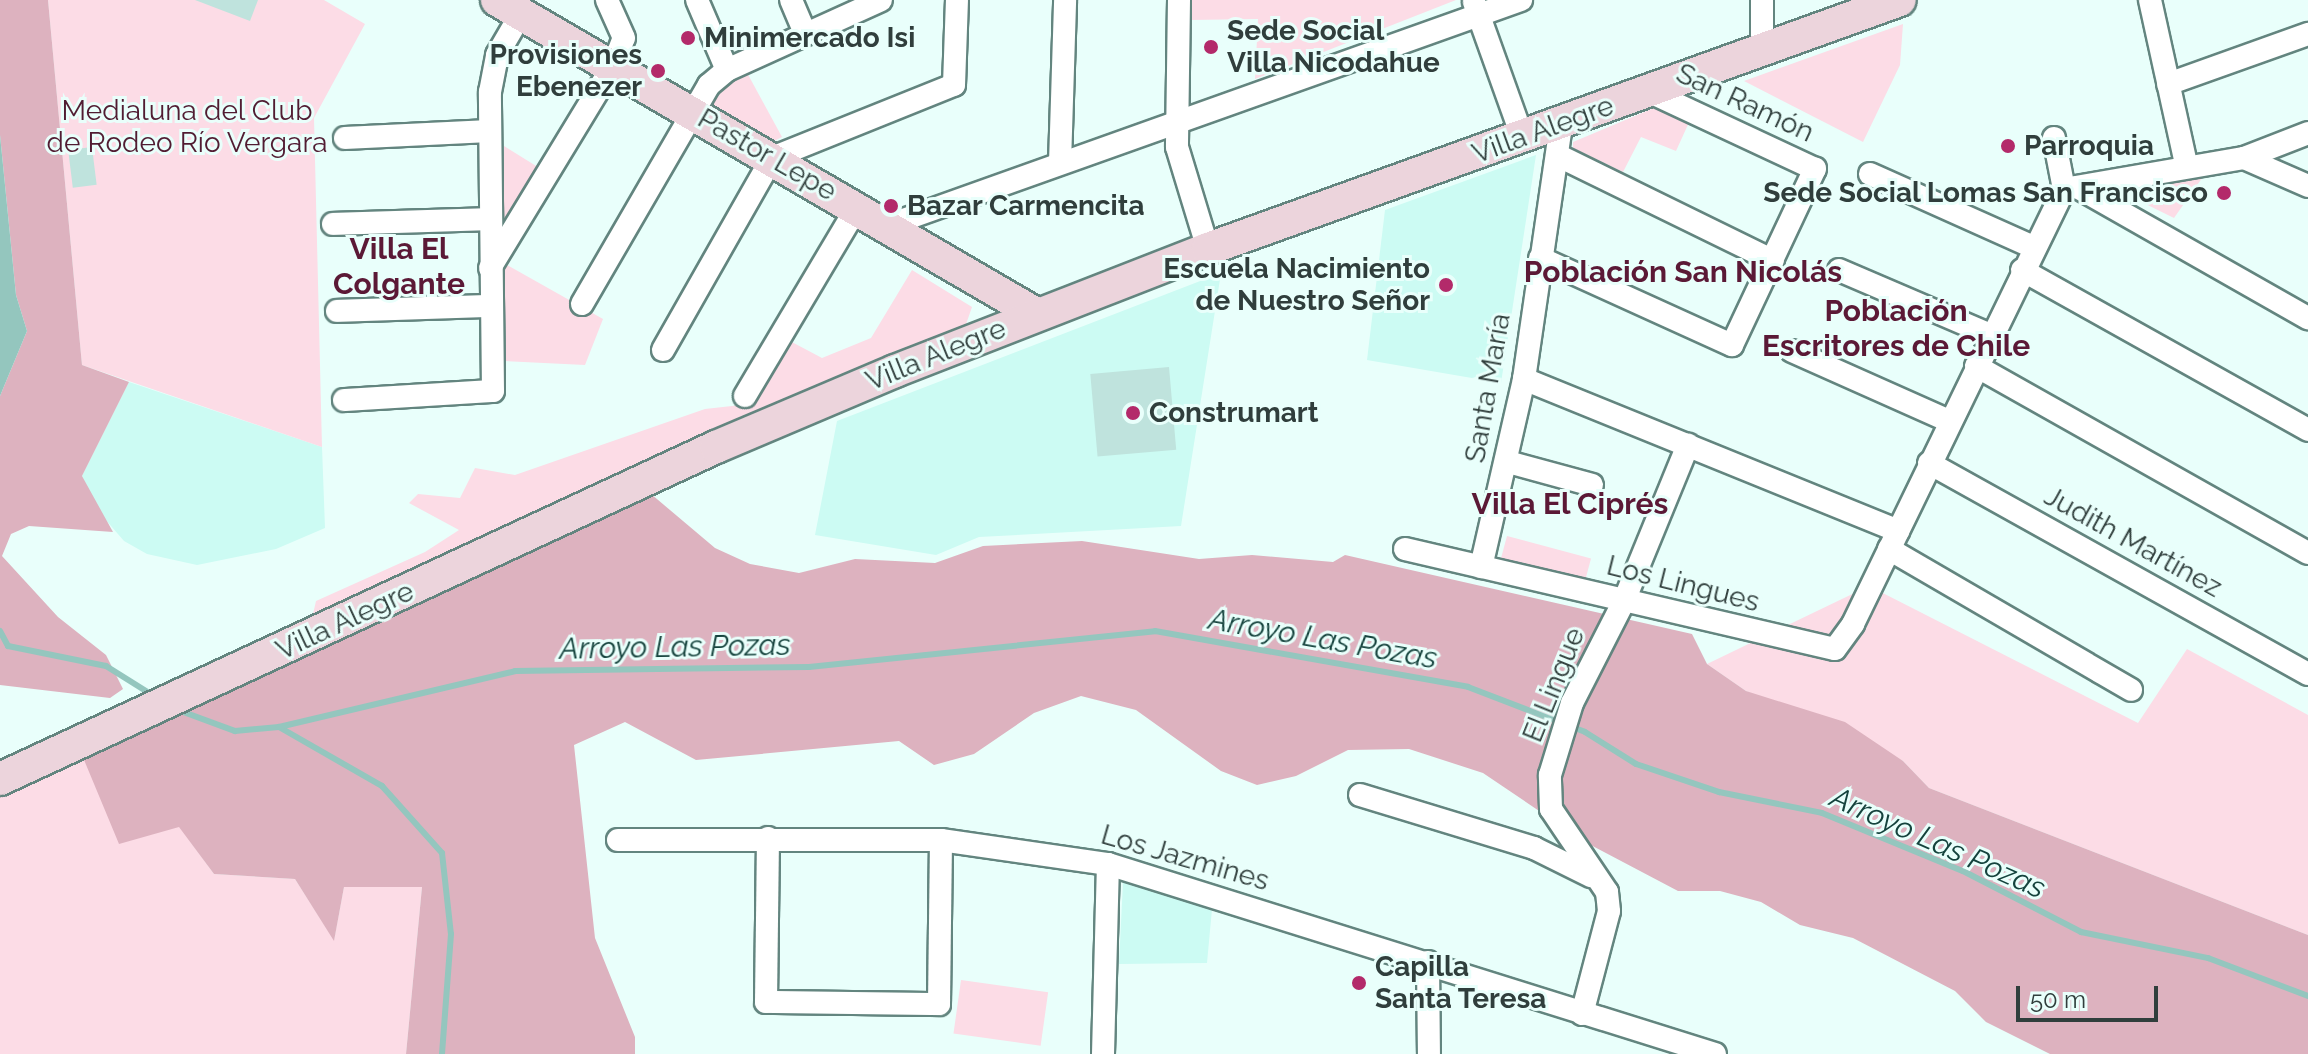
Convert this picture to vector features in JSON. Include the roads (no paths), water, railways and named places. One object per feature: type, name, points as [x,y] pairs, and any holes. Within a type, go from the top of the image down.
[{"type":"main road","name":"Villa Alegre","points":[[0,779],[716,447],[1036,314],[1208,249],[1762,52],[1848,12],[1900,0]]},
{"type":"main road","name":"Pastor Lepe","points":[[509,7],[889,225],[1036,314]]},
{"type":"street","points":[[490,268],[613,66],[624,38],[607,0]]},
{"type":"street","points":[[697,0],[727,70]]},
{"type":"street","points":[[791,0],[805,33]]},
{"type":"street","points":[[582,304],[691,111],[727,70],[881,0]]},
{"type":"street","points":[[663,350],[772,158],[954,85],[957,0]]},
{"type":"street","points":[[1060,163],[1065,0]]},
{"type":"street","points":[[1179,0],[1178,120],[1183,179],[1208,249]]},
{"type":"street","points":[[889,225],[1474,8],[1521,0]]},
{"type":"street","points":[[1762,0],[1762,52]]},
{"type":"street","points":[[2156,2],[2168,84],[2186,164]]},
{"type":"street","points":[[344,400],[493,391],[489,131],[492,74],[509,7]]},
{"type":"street","points":[[1474,8],[1522,136]]},
{"type":"street","points":[[2168,84],[2308,34]]},
{"type":"street","name":"San Ramón","points":[[1650,92],[1815,169],[1773,261]]},
{"type":"street","name":"Santa María","points":[[1481,567],[1508,462],[1524,379],[1540,258],[1559,156],[1561,124]]},
{"type":"street","points":[[345,138],[489,131]]},
{"type":"street","points":[[1894,540],[2033,247],[2070,188],[2186,164],[2244,158],[2308,133]]},
{"type":"street","points":[[2054,138],[2070,188],[2308,318]]},
{"type":"street","points":[[1540,258],[1732,345],[1773,261],[1559,156]]},
{"type":"street","points":[[2244,158],[2308,186]]},
{"type":"street","points":[[1870,174],[2033,247]]},
{"type":"street","points":[[745,396],[857,207]]},
{"type":"street","points":[[333,224],[490,219]]},
{"type":"street","points":[[1839,270],[1991,335]]},
{"type":"street","points":[[2022,270],[2308,430]]},
{"type":"street","points":[[337,311],[491,306]]},
{"type":"street","points":[[1792,351],[1949,421]]},
{"type":"street","points":[[1976,366],[2308,553]]},
{"type":"street","points":[[1524,379],[1735,461],[1894,540],[2131,690]]},
{"type":"street","name":"El Lingue","points":[[1582,1014],[1609,911],[1607,892],[1551,809],[1550,775],[1572,703],[1624,601],[1688,445]]},
{"type":"street","points":[[1508,462],[1592,485]]},
{"type":"street","name":"Judith Martínez","points":[[1929,463],[2308,674]]},
{"type":"street","name":"Los Lingues","points":[[1405,549],[1835,649],[1894,540]]},
{"type":"street","points":[[1360,795],[1534,848],[1596,879]]},
{"type":"street","points":[[768,838],[766,1002],[939,1004],[941,840]]},
{"type":"street","name":"Los Jazmines","points":[[618,840],[941,840],[1108,864],[1715,1054]]},
{"type":"street","points":[[1103,1054],[1108,864]]},
{"type":"street","points":[[1428,962],[1429,1054]]},
{"type":"waterway","points":[[0,631],[8,646],[106,666],[154,696]]},
{"type":"waterway","name":"Arroyo Las Pozas","points":[[279,727],[515,671],[809,667],[1155,631],[1468,687],[1585,732],[1636,764],[1719,792],[1822,813],[1963,871],[2081,932],[2208,958],[2308,996]]},
{"type":"waterway","points":[[178,710],[235,731],[279,727],[382,786],[442,853],[451,934],[442,1054]]},
{"type":"place","name":"Minimercado Isi","points":[[688,38]]},
{"type":"place","name":"Sede Social Villa Nicodahue","points":[[1211,47]]},
{"type":"place","name":"Provisiones Ebenezer","points":[[658,71]]},
{"type":"place","name":"Parroquia","points":[[2008,146]]},
{"type":"place","name":"Sede Social Lomas San Francisco","points":[[2224,193]]},
{"type":"place","name":"Bazar Carmencita","points":[[891,206]]},
{"type":"place","name":"Escuela Nacimiento de Nuestro Señor","points":[[1446,285]]},
{"type":"place","name":"Construmart","points":[[1133,413]]},
{"type":"place","name":"Capilla Santa Teresa","points":[[1359,983]]},
{"type":"district","name":"Villa El Colgante","points":[[399,266]]},
{"type":"district","name":"Población San Nicolás","points":[[1683,272]]},
{"type":"district","name":"Población Escritores de Chile","points":[[1896,328]]},
{"type":"district","name":"Villa El Ciprés","points":[[1570,504]]},
{"type":"park label","name":"Medialuna del Club de Rodeo Río Vergara","points":[[187,127]]}]
